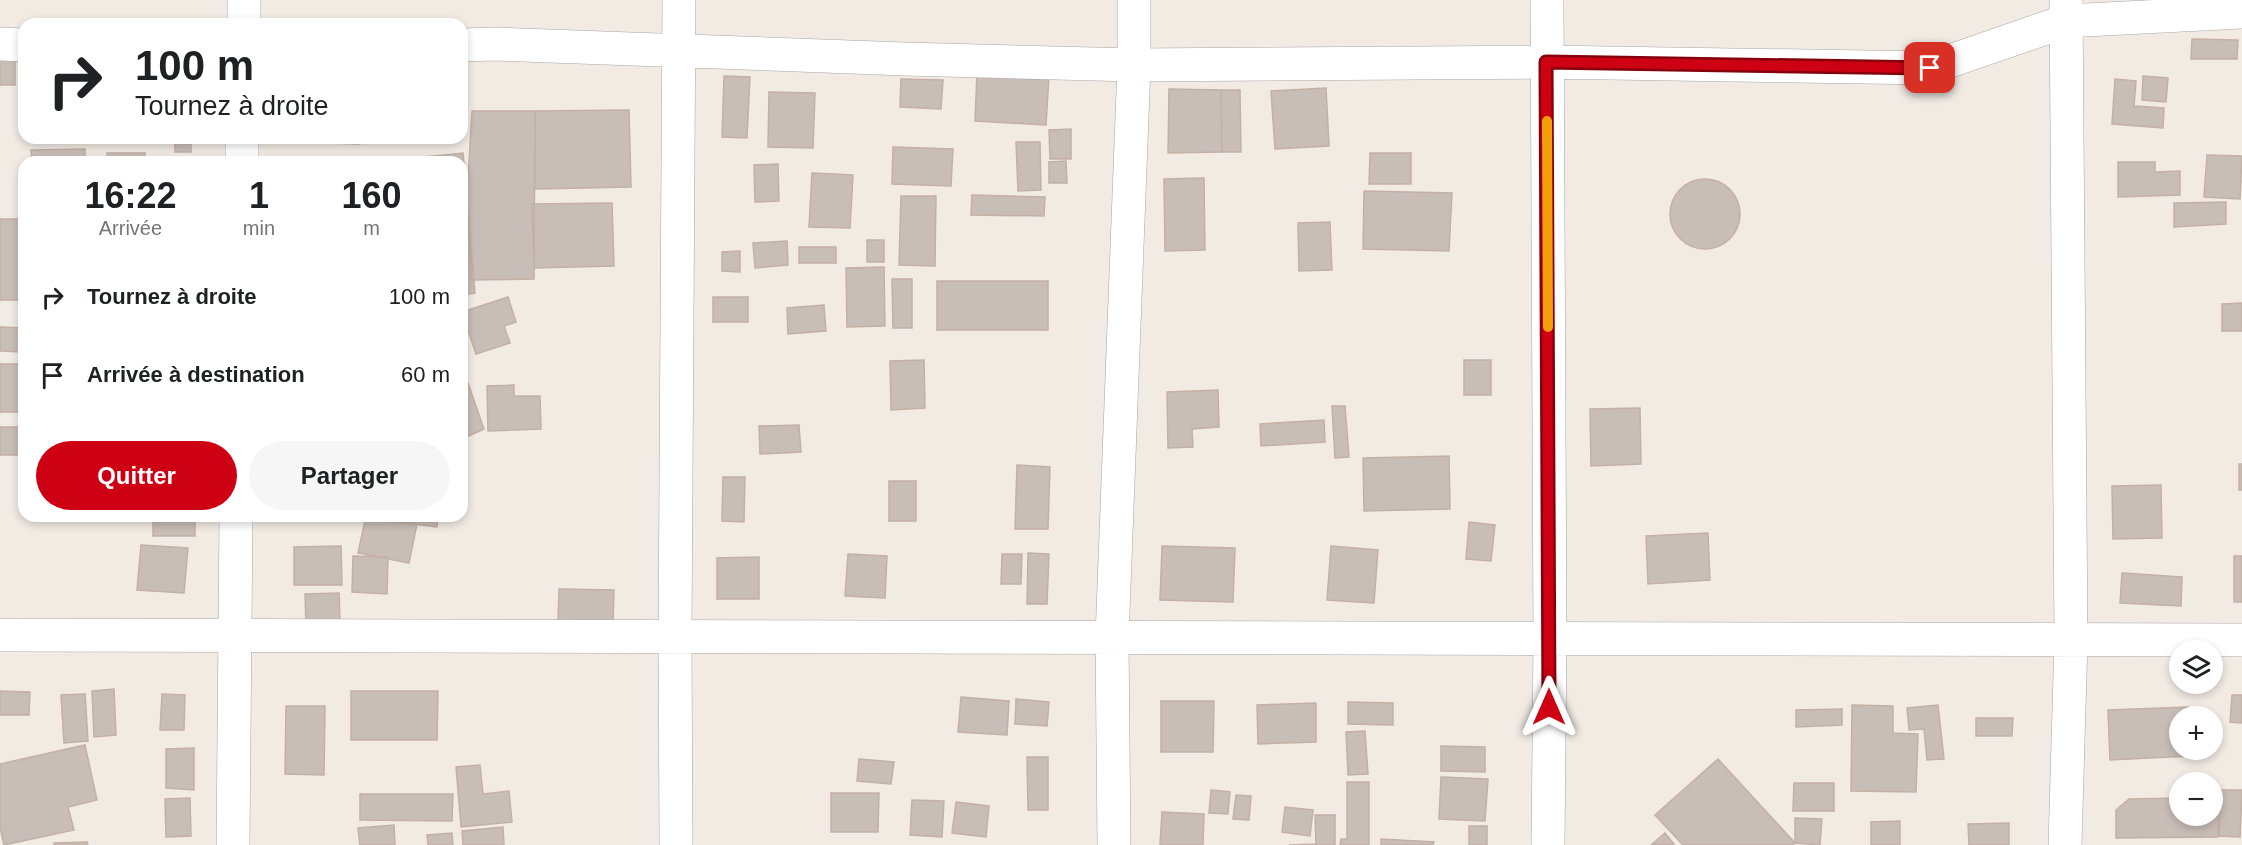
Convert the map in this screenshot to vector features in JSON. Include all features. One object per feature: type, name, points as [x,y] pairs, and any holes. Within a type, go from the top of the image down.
[{"type":"street","points":[[244,0],[244,18]]},
{"type":"street","points":[[676,845],[679,0]]},
{"type":"street","points":[[1114,845],[1113,638],[1134,65],[1134,0]]},
{"type":"street","points":[[1547,0],[1550,638],[1548,845]]},
{"type":"street","points":[[468,45],[678,49],[905,60],[1134,65],[1546,62],[1930,68],[2066,10],[2242,12]]},
{"type":"street","points":[[2065,845],[2071,639],[2066,10]]},
{"type":"street","points":[[0,44],[18,45]]},
{"type":"street","points":[[233,845],[233,636],[236,522]]},
{"type":"street","points":[[0,635],[2242,640]]},
{"type":"building","points":[[2192,39],[2238,40],[2237,59],[2191,59]]},
{"type":"building","points":[[15,57],[15,85],[0,85],[0,58]]},
{"type":"building","points":[[977,72],[1049,76],[1046,125],[975,121]]},
{"type":"building","points":[[724,76],[750,77],[747,138],[722,137]]},
{"type":"building","points":[[2143,76],[2168,78],[2166,102],[2142,100]]},
{"type":"building","points":[[901,79],[943,80],[941,109],[900,107]]},
{"type":"building","points":[[2115,79],[2136,81],[2134,106],[2164,108],[2163,128],[2112,124]]},
{"type":"building","points":[[1326,88],[1329,146],[1275,149],[1271,91]]},
{"type":"building","points":[[1169,89],[1221,90],[1222,152],[1168,153]]},
{"type":"building","points":[[1221,90],[1240,90],[1241,152],[1222,152]]},
{"type":"building","points":[[769,92],[815,93],[813,148],[768,147]]},
{"type":"building","points":[[629,110],[631,187],[535,189],[535,111]]},
{"type":"building","points":[[472,111],[535,111],[534,279],[471,280],[468,179]]},
{"type":"building","points":[[1071,129],[1071,159],[1050,159],[1049,130]]},
{"type":"building","points":[[1016,142],[1040,142],[1041,190],[1018,191]]},
{"type":"building","points":[[175,144],[191,144],[191,152],[175,152]]},
{"type":"building","points":[[893,147],[953,149],[951,186],[892,184]]},
{"type":"building","points":[[85,149],[85,156],[32,156],[31,150]]},
{"type":"building","points":[[107,153],[145,153],[145,156],[107,156]]},
{"type":"building","points":[[463,153],[463,156],[434,156]]},
{"type":"building","points":[[1370,153],[1411,153],[1411,184],[1369,184]]},
{"type":"building","points":[[2207,155],[2242,156],[2240,199],[2204,197]]},
{"type":"building","points":[[1066,161],[1067,183],[1049,183],[1049,162]]},
{"type":"building","points":[[2118,162],[2155,162],[2155,172],[2180,171],[2180,195],[2118,197]]},
{"type":"building","points":[[778,164],[779,201],[755,202],[754,165]]},
{"type":"building","points":[[812,173],[853,175],[850,228],[809,227]]},
{"type":"building","points":[[1204,178],[1205,250],[1165,251],[1164,179]]},
{"type":"building","points":[[1698,179],[1712,179],[1725,185],[1734,194],[1740,207],[1738,227],[1730,239],[1712,249],[1698,249],[1685,243],[1676,234],[1670,221],[1670,207],[1676,194],[1685,185]]},
{"type":"building","points":[[1364,191],[1452,193],[1449,251],[1363,249]]},
{"type":"building","points":[[972,195],[1045,197],[1044,216],[971,215]]},
{"type":"building","points":[[901,196],[936,196],[935,266],[899,265]]},
{"type":"building","points":[[2226,202],[2226,224],[2174,227],[2174,203]]},
{"type":"building","points":[[612,203],[614,266],[534,268],[532,204]]},
{"type":"building","points":[[468,209],[472,262],[468,262]]},
{"type":"building","points":[[0,219],[18,219],[18,300],[0,300]]},
{"type":"building","points":[[1330,222],[1332,270],[1299,271],[1298,223]]},
{"type":"building","points":[[867,240],[884,240],[884,262],[867,262]]},
{"type":"building","points":[[787,241],[788,265],[755,268],[753,243]]},
{"type":"building","points":[[799,247],[836,247],[836,263],[799,263]]},
{"type":"building","points":[[740,251],[740,272],[722,271],[722,252]]},
{"type":"building","points":[[468,262],[472,262],[475,293],[468,294]]},
{"type":"building","points":[[884,267],[885,326],[847,327],[846,268]]},
{"type":"building","points":[[892,279],[912,279],[912,328],[893,328]]},
{"type":"building","points":[[937,281],[1048,281],[1048,330],[937,330]]},
{"type":"building","points":[[508,297],[516,322],[504,326],[510,343],[476,354],[468,330],[468,310]]},
{"type":"building","points":[[713,297],[748,297],[748,322],[713,322]]},
{"type":"building","points":[[2242,303],[2242,331],[2222,331],[2222,304]]},
{"type":"building","points":[[824,305],[826,331],[788,334],[787,308]]},
{"type":"building","points":[[0,327],[18,328],[18,352],[0,351]]},
{"type":"building","points":[[924,360],[925,408],[891,410],[890,361]]},
{"type":"building","points":[[1464,360],[1491,360],[1491,395],[1464,395]]},
{"type":"building","points":[[0,364],[18,364],[18,412],[0,412]]},
{"type":"building","points":[[468,383],[484,429],[468,436]]},
{"type":"building","points":[[514,385],[514,396],[540,396],[541,429],[488,431],[487,386]]},
{"type":"building","points":[[1218,390],[1219,427],[1192,429],[1193,447],[1168,448],[1167,392]]},
{"type":"building","points":[[1332,406],[1345,406],[1349,457],[1335,458]]},
{"type":"building","points":[[1640,408],[1641,464],[1591,466],[1590,409]]},
{"type":"building","points":[[1324,420],[1325,442],[1261,446],[1260,424]]},
{"type":"building","points":[[799,425],[801,452],[760,454],[759,426]]},
{"type":"building","points":[[0,427],[18,427],[18,455],[0,455]]},
{"type":"building","points":[[1449,456],[1450,509],[1364,511],[1363,458]]},
{"type":"building","points":[[2239,464],[2242,464],[2242,490],[2239,490]]},
{"type":"building","points":[[1017,465],[1050,467],[1048,529],[1015,529]]},
{"type":"building","points":[[723,477],[745,477],[744,522],[722,521]]},
{"type":"building","points":[[889,481],[916,481],[916,521],[889,521]]},
{"type":"building","points":[[2161,485],[2162,538],[2113,539],[2112,486]]},
{"type":"building","points":[[153,522],[195,522],[195,536],[153,536]]},
{"type":"building","points":[[365,522],[417,524],[409,563],[358,553]]},
{"type":"building","points":[[396,522],[437,522],[437,527]]},
{"type":"building","points":[[1469,522],[1495,525],[1491,561],[1466,559]]},
{"type":"building","points":[[1708,533],[1710,580],[1648,584],[1646,536]]},
{"type":"building","points":[[141,545],[188,548],[184,593],[137,590]]},
{"type":"building","points":[[341,546],[342,585],[294,585],[294,547]]},
{"type":"building","points":[[1162,546],[1235,548],[1233,602],[1160,600]]},
{"type":"building","points":[[1331,546],[1378,550],[1374,603],[1327,600]]},
{"type":"building","points":[[1028,553],[1049,554],[1047,604],[1027,604]]},
{"type":"building","points":[[848,554],[887,556],[885,598],[845,596]]},
{"type":"building","points":[[1002,554],[1022,554],[1021,584],[1001,584]]},
{"type":"building","points":[[353,556],[388,557],[387,594],[352,592]]},
{"type":"building","points":[[2234,556],[2242,556],[2242,602],[2234,602]]},
{"type":"building","points":[[759,557],[759,599],[717,599],[717,558]]},
{"type":"building","points":[[2122,573],[2182,577],[2181,606],[2120,603]]},
{"type":"building","points":[[559,589],[614,590],[613,623],[558,622]]},
{"type":"building","points":[[339,593],[340,623],[306,624],[305,594]]},
{"type":"building","points":[[114,689],[116,735],[94,737],[92,691]]},
{"type":"building","points":[[0,691],[30,692],[29,715],[0,715]]},
{"type":"building","points":[[351,691],[438,691],[437,740],[351,740]]},
{"type":"building","points":[[85,694],[88,741],[64,743],[61,695]]},
{"type":"building","points":[[162,694],[185,695],[184,730],[160,730]]},
{"type":"building","points":[[2232,695],[2242,695],[2242,723],[2230,722]]},
{"type":"building","points":[[961,697],[1009,701],[1007,735],[958,732]]},
{"type":"building","points":[[1016,699],[1049,702],[1047,726],[1015,724]]},
{"type":"building","points":[[1161,701],[1214,701],[1213,752],[1161,752]]},
{"type":"building","points":[[1348,702],[1393,703],[1393,725],[1348,724]]},
{"type":"building","points":[[1316,703],[1316,742],[1258,744],[1257,705]]},
{"type":"building","points":[[1852,705],[1893,706],[1893,733],[1918,734],[1916,792],[1851,791]]},
{"type":"building","points":[[1938,705],[1944,759],[1927,760],[1924,729],[1909,730],[1907,708]]},
{"type":"building","points":[[286,706],[325,706],[324,775],[285,774]]},
{"type":"building","points":[[2169,708],[2169,757],[2110,760],[2108,710]]},
{"type":"building","points":[[1842,709],[1842,725],[1796,727],[1796,710]]},
{"type":"building","points":[[1976,718],[2013,718],[2012,736],[1976,736]]},
{"type":"building","points":[[1365,731],[1368,774],[1348,775],[1346,732]]},
{"type":"building","points":[[85,745],[97,800],[68,807],[74,830],[4,845],[0,827],[0,764]]},
{"type":"building","points":[[1441,746],[1485,747],[1485,772],[1441,771]]},
{"type":"building","points":[[194,748],[194,790],[166,788],[166,749]]},
{"type":"building","points":[[1027,757],[1048,757],[1048,810],[1028,810]]},
{"type":"building","points":[[859,759],[894,762],[891,784],[857,781]]},
{"type":"building","points":[[1718,759],[1795,843],[1793,845],[1683,845],[1655,815]]},
{"type":"building","points":[[480,765],[483,794],[509,791],[512,822],[461,827],[456,767]]},
{"type":"building","points":[[1441,777],[1488,779],[1485,821],[1439,819]]},
{"type":"building","points":[[1347,782],[1369,782],[1369,845],[1340,845],[1341,839],[1347,839]]},
{"type":"building","points":[[1794,783],[1834,783],[1834,811],[1793,811]]},
{"type":"building","points":[[1211,790],[1230,792],[1228,814],[1209,813]]},
{"type":"building","points":[[2223,790],[2242,790],[2240,837],[2219,836],[2219,826],[2223,826]]},
{"type":"building","points":[[831,793],[879,793],[878,832],[831,832]]},
{"type":"building","points":[[360,794],[453,794],[452,821],[360,820]]},
{"type":"building","points":[[1236,795],[1251,796],[1249,820],[1233,819]]},
{"type":"building","points":[[190,798],[191,836],[166,837],[165,799]]},
{"type":"building","points":[[2169,798],[2169,826],[2218,826],[2218,837],[2116,838],[2116,810],[2129,799]]},
{"type":"building","points":[[912,800],[944,801],[942,837],[910,835]]},
{"type":"building","points":[[956,802],[989,806],[986,837],[952,833]]},
{"type":"building","points":[[1285,807],[1313,810],[1310,836],[1282,832]]},
{"type":"building","points":[[1162,812],[1204,814],[1203,845],[1160,845]]},
{"type":"building","points":[[1315,815],[1335,815],[1335,845],[1289,845],[1316,844]]},
{"type":"building","points":[[1795,818],[1822,819],[1820,845],[1795,843]]},
{"type":"building","points":[[1900,821],[1900,845],[1871,845],[1871,822]]},
{"type":"building","points":[[2009,823],[2009,845],[1969,845],[1968,824]]},
{"type":"building","points":[[394,825],[395,845],[360,845],[358,828]]},
{"type":"building","points":[[1469,826],[1487,826],[1487,845],[1469,845]]},
{"type":"building","points":[[503,827],[504,845],[463,845],[462,831]]},
{"type":"building","points":[[452,833],[453,845],[428,845],[427,835]]},
{"type":"building","points":[[1665,833],[1674,844],[1651,845]]},
{"type":"building","points":[[1381,839],[1434,842],[1433,845],[1381,845]]},
{"type":"building","points":[[87,842],[88,845],[54,845],[54,843]]},
{"type":"slow traffic","points":[[1547,121],[1548,327]]},
{"type":"route","points":[[1549,707],[1546,62],[1930,68]]}]
